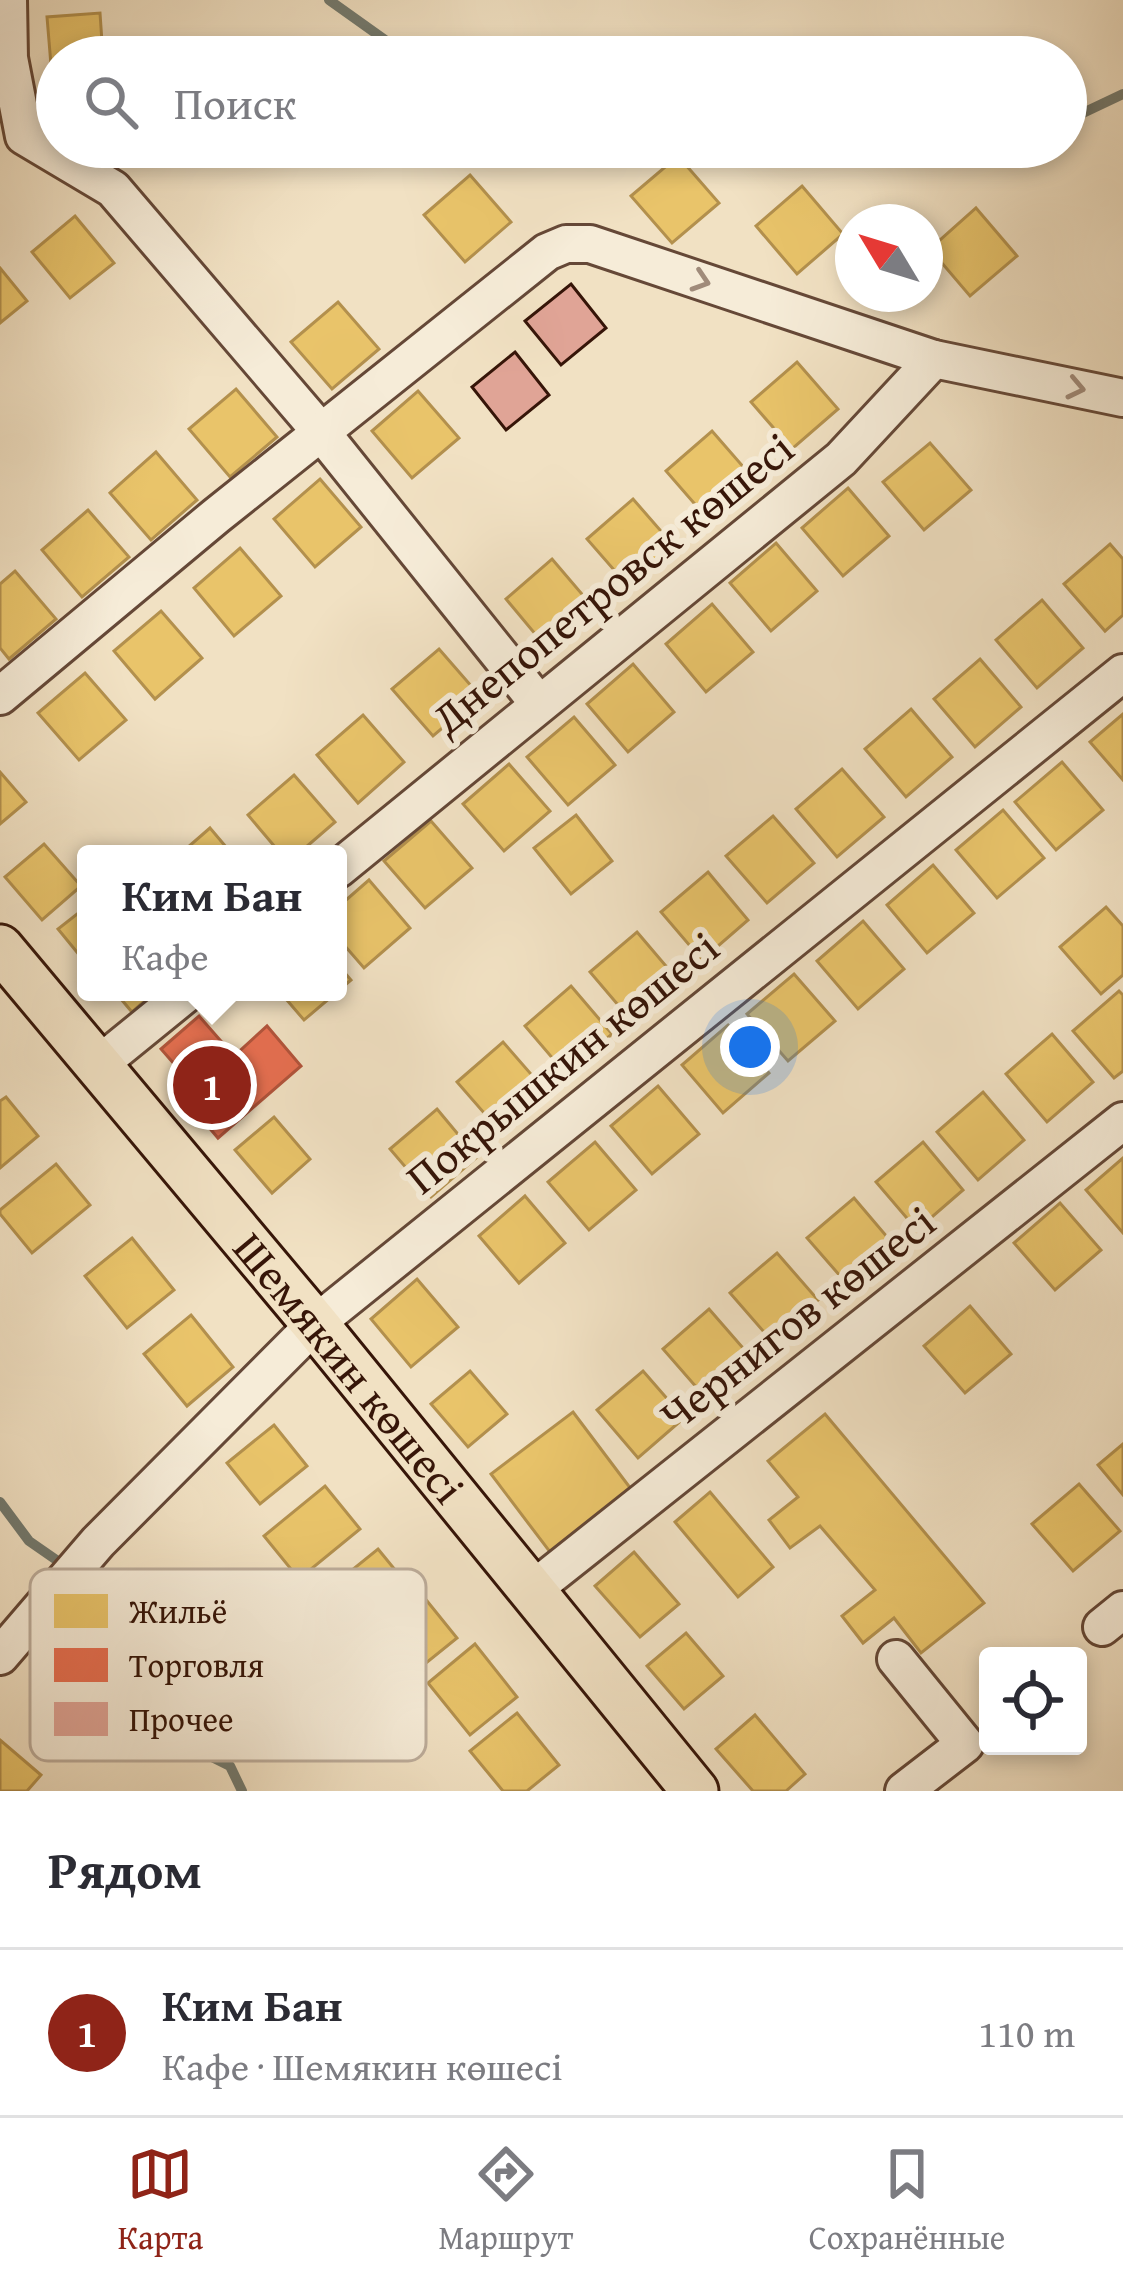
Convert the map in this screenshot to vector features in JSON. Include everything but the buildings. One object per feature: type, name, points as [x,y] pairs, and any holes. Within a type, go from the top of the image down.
[{"type":"main road","name":"Шемякин көшесі","points":[[0,948],[315,1324],[695,1791]]},
{"type":"street","points":[[8,0],[12,146]]},
{"type":"street","points":[[64,168],[113,189],[321,432],[538,704]]},
{"type":"street","points":[[0,696],[321,432],[547,252],[566,244],[590,244],[934,359],[1123,398]]},
{"type":"street","name":"Днепопетровск көшесі","points":[[347,862],[841,459],[934,359]]},
{"type":"street","name":"Покрышкин көшесі","points":[[76,1569],[315,1324],[1123,673]]},
{"type":"street","points":[[97,1066],[177,1001]]},
{"type":"street","name":"Чернигов көшесі","points":[[531,1591],[1123,1121]]},
{"type":"street","name":"Покрышкин көшесі","points":[[0,1656],[30,1621]]},
{"type":"street","points":[[896,1659],[965,1744],[904,1791]]},
{"type":"waterway","points":[[329,0],[380,36]]},
{"type":"waterway","points":[[1087,111],[1123,94]]},
{"type":"waterway","points":[[0,1502],[29,1541],[69,1569]]},
{"type":"waterway","points":[[220,1761],[230,1766],[242,1791]]},
{"type":"place","name":"Ким Бан","points":[[212,1085]]}]
